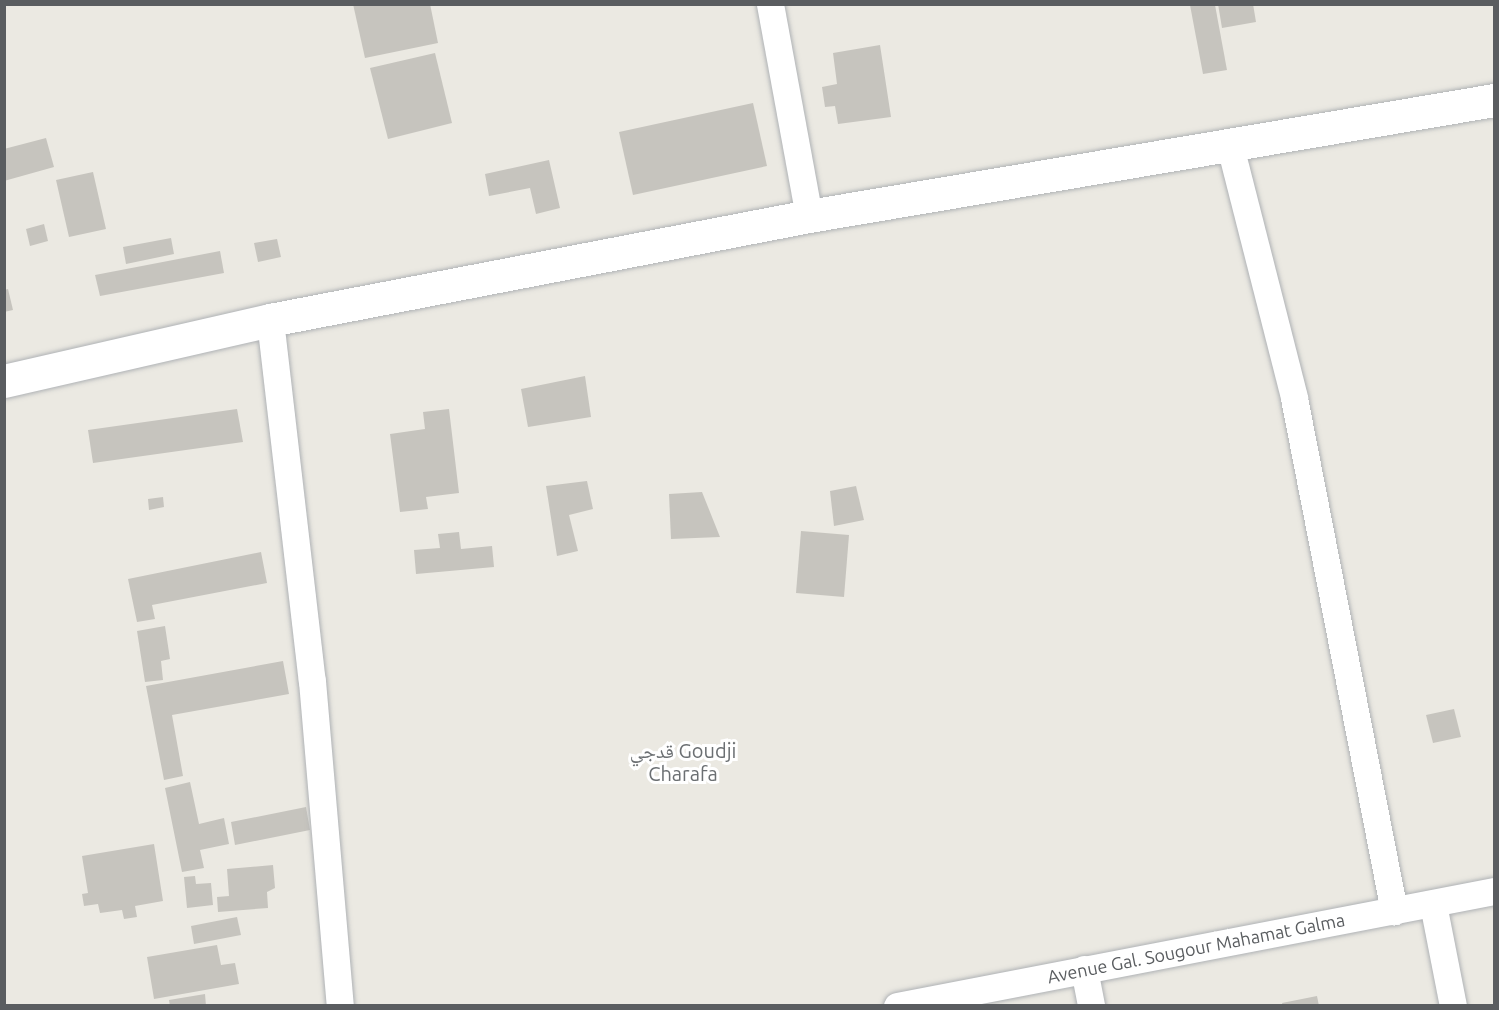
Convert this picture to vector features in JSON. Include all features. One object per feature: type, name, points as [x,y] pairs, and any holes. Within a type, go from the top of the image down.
[{"type":"main road","points":[[4,381],[270,320],[809,216],[1494,100]]},
{"type":"street","points":[[770,4],[809,216]]},
{"type":"street","points":[[1230,146],[1294,398],[1394,911]]},
{"type":"street","points":[[270,320],[312,681],[340,1005]]},
{"type":"street","name":"Avenue Gal. Sougour Mahamat Galma","points":[[897,1005],[1494,891]]},
{"type":"street","points":[[1433,904],[1452,1005]]},
{"type":"street","points":[[1084,969],[1091,1005]]},
{"type":"building","points":[[353,4],[430,4],[438,43],[365,58]]},
{"type":"building","points":[[1218,4],[1253,4],[1256,22],[1222,28]]},
{"type":"building","points":[[1190,5],[1215,5],[1227,70],[1203,74]]},
{"type":"building","points":[[880,45],[891,117],[838,124],[835,106],[825,107],[822,87],[837,84],[833,53]]},
{"type":"building","points":[[435,53],[452,123],[388,139],[370,68]]},
{"type":"building","points":[[753,103],[767,166],[633,195],[619,132]]},
{"type":"building","points":[[46,138],[54,167],[4,181],[4,149]]},
{"type":"building","points":[[549,160],[560,208],[536,214],[530,188],[489,196],[485,174]]},
{"type":"building","points":[[93,172],[106,229],[69,237],[56,180]]},
{"type":"building","points":[[44,224],[48,241],[30,246],[26,229]]},
{"type":"building","points":[[171,238],[174,254],[126,264],[123,247]]},
{"type":"building","points":[[277,239],[281,257],[258,262],[254,243]]},
{"type":"building","points":[[220,251],[224,273],[100,296],[95,275]]},
{"type":"building","points":[[8,289],[13,310],[4,312],[4,290]]},
{"type":"building","points":[[585,376],[591,417],[528,427],[521,389]]},
{"type":"building","points":[[237,409],[243,442],[93,463],[88,430]]},
{"type":"building","points":[[449,409],[459,493],[426,497],[428,509],[400,512],[390,434],[425,429],[423,412]]},
{"type":"building","points":[[587,481],[593,509],[569,515],[578,551],[557,556],[546,486]]},
{"type":"building","points":[[856,486],[864,520],[834,526],[830,491]]},
{"type":"building","points":[[702,492],[720,537],[671,539],[669,494]]},
{"type":"building","points":[[163,497],[164,507],[149,510],[148,499]]},
{"type":"building","points":[[801,531],[849,535],[844,597],[796,593]]},
{"type":"building","points":[[459,532],[461,549],[492,546],[494,567],[416,574],[414,550],[440,548],[438,534]]},
{"type":"building","points":[[261,552],[267,583],[152,605],[155,619],[137,622],[128,579]]},
{"type":"building","points":[[165,626],[170,659],[161,661],[163,680],[145,682],[137,631]]},
{"type":"building","points":[[283,661],[289,694],[172,715],[183,776],[164,780],[146,686]]},
{"type":"building","points":[[1454,709],[1461,737],[1433,743],[1426,715]]},
{"type":"building","points":[[190,782],[199,824],[224,818],[229,844],[200,850],[204,868],[182,872],[165,788]]},
{"type":"building","points":[[306,807],[310,830],[235,845],[231,822]]},
{"type":"building","points":[[154,844],[163,901],[135,906],[137,917],[124,919],[122,910],[100,913],[98,904],[84,906],[82,894],[88,893],[82,856]]},
{"type":"building","points":[[273,865],[275,888],[267,892],[268,908],[218,912],[217,897],[229,896],[227,869]]},
{"type":"building","points":[[195,876],[196,884],[211,883],[213,905],[187,908],[184,877]]},
{"type":"building","points":[[237,917],[241,935],[194,944],[191,926]]},
{"type":"building","points":[[217,945],[221,965],[235,963],[239,984],[154,999],[147,957]]},
{"type":"building","points":[[205,994],[206,1006],[170,1006],[169,1000]]},
{"type":"building","points":[[1317,996],[1319,1006],[1283,1006],[1282,1003]]},
{"type":"district","name":"قدجي Goudji Charafa","points":[[683,762]]}]
